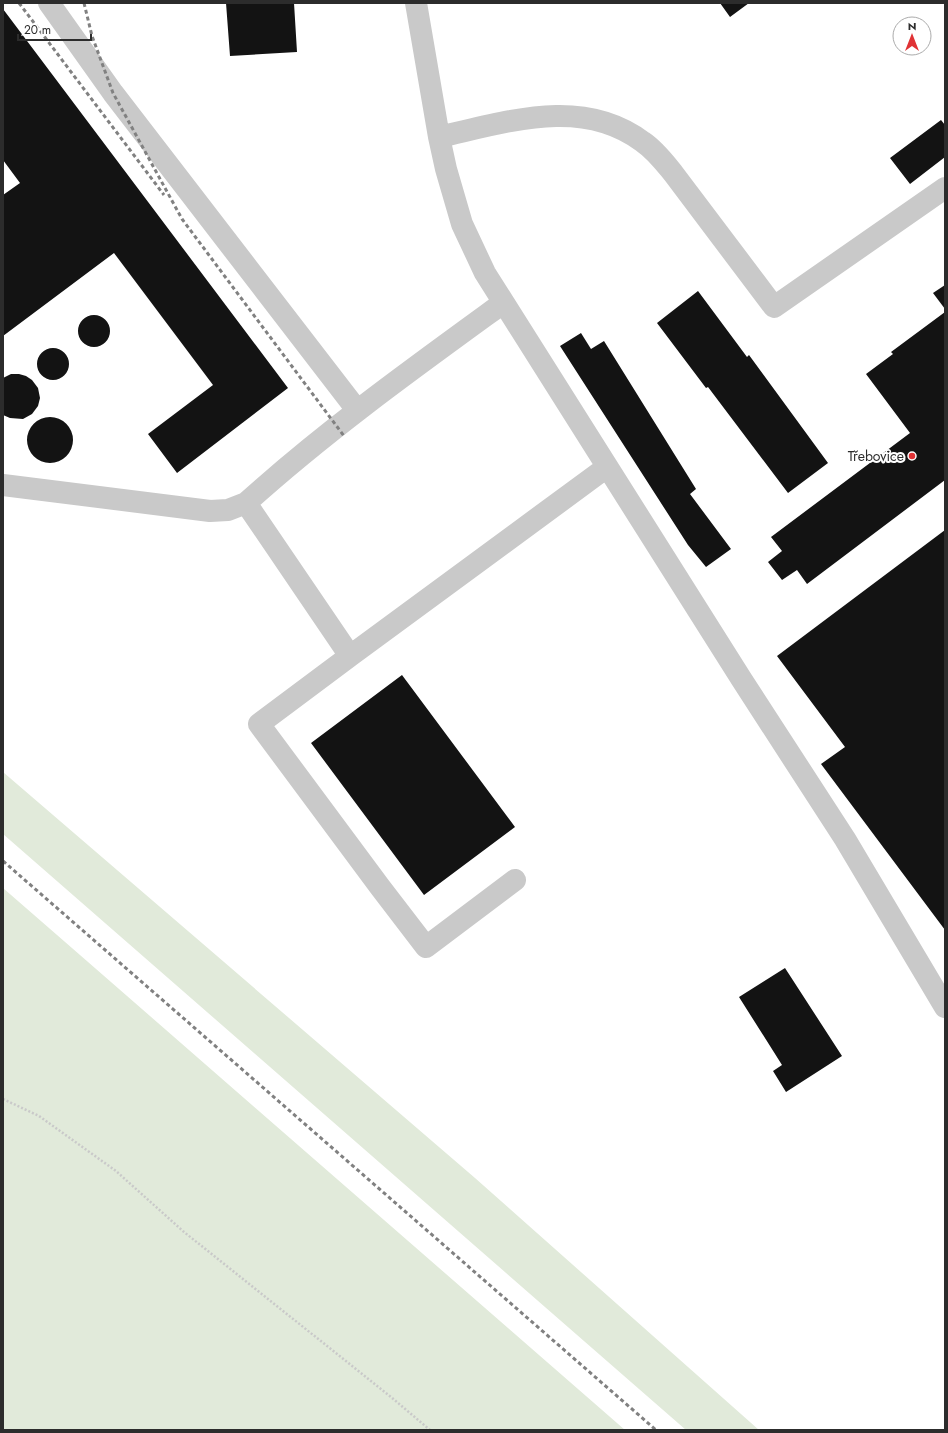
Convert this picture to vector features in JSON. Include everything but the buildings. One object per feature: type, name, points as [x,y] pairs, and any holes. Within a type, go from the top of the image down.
[{"type":"lane","points":[[48,3],[113,93],[357,410]]},
{"type":"lane","points":[[416,3],[439,137],[450,183],[462,224],[485,273],[606,467],[845,839],[945,1007]]},
{"type":"lane","points":[[439,137],[508,122],[566,115],[586,117],[617,126],[645,143],[659,156],[774,307],[945,188]]},
{"type":"lane","points":[[3,485],[210,511],[228,510],[246,503],[357,410],[503,303]]},
{"type":"lane","points":[[515,880],[426,947],[259,724],[606,467]]},
{"type":"lane","points":[[246,503],[350,656]]},
{"type":"path","points":[[3,1099],[39,1116],[116,1171],[184,1232],[391,1397],[430,1430]]},
{"type":"green space","points":[[3,772],[475,1178],[759,1430],[686,1430],[3,834]]},
{"type":"green space","points":[[3,888],[80,955],[625,1430],[3,1430]]},
{"type":"railway","points":[[19,3],[164,195]]},
{"type":"railway","points":[[84,3],[92,36],[113,93],[182,219],[344,436]]},
{"type":"railway","points":[[3,861],[656,1430]]},
{"type":"place","name":"Třebovice","points":[[912,456]]}]
